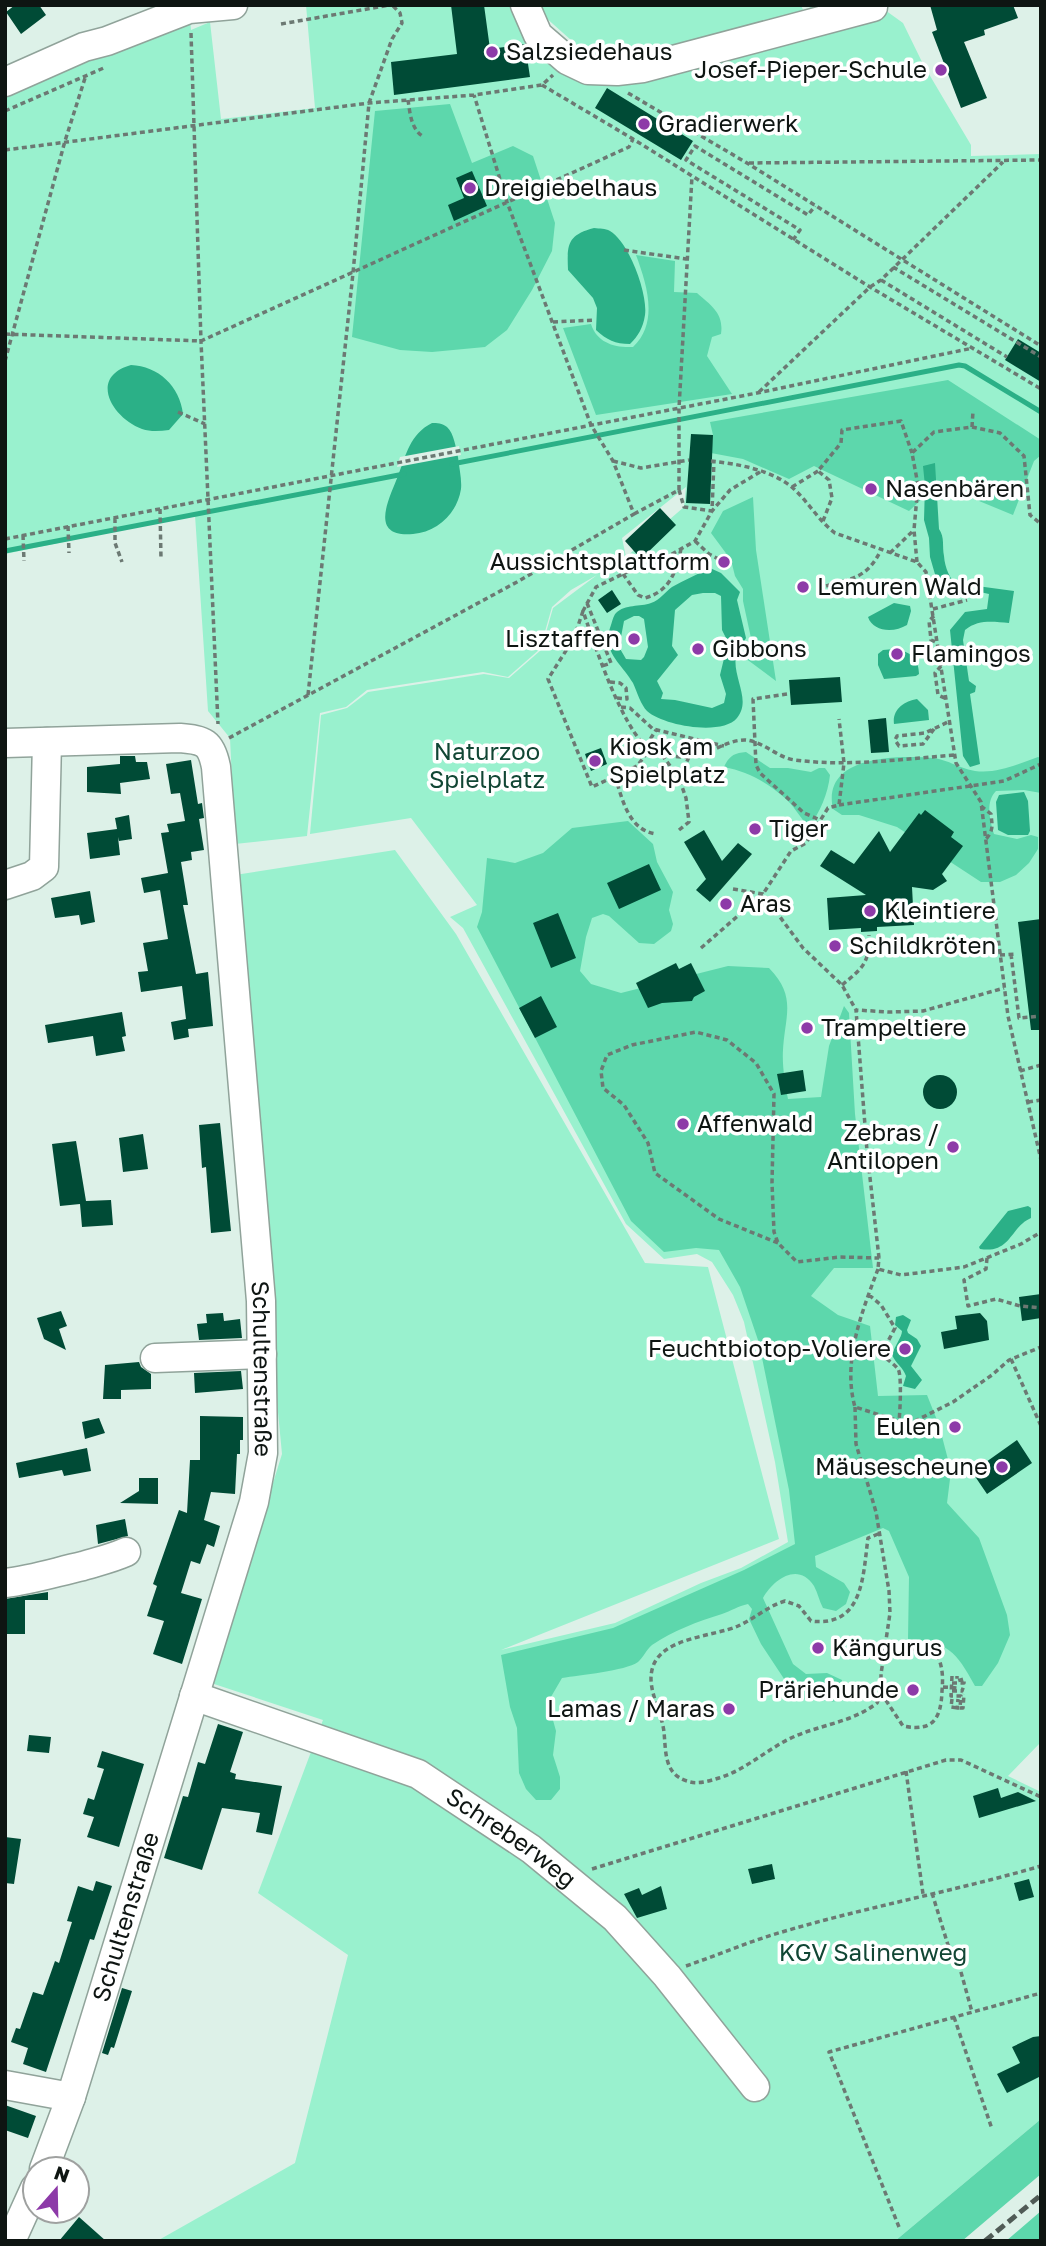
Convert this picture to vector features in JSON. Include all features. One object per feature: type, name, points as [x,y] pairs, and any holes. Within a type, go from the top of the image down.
[{"type":"street","points":[[5,82],[84,47],[107,41],[189,9],[233,5]]},
{"type":"street","points":[[526,5],[538,36],[567,60],[589,70],[617,71],[643,68],[873,7]]},
{"type":"street","points":[[5,743],[180,738],[215,742]]},
{"type":"street","points":[[5,885],[32,876],[44,867],[47,742]]},
{"type":"street","name":"Schultenstraße","points":[[49,2155],[71,2098],[254,1502],[263,1453],[259,1273],[216,767],[212,750],[215,742]]},
{"type":"street","points":[[155,1358],[261,1354]]},
{"type":"street","points":[[5,1584],[104,1562],[126,1552]]},
{"type":"street","name":"Schreberweg","points":[[194,1696],[418,1774],[531,1849],[615,1918],[667,1976],[755,2087]]},
{"type":"street","points":[[5,2085],[71,2098]]},
{"type":"street","points":[[11,2241],[21,2219]]},
{"type":"path","points":[[281,24],[391,5],[400,13],[402,23],[392,40],[369,103],[354,273],[308,695]]},
{"type":"path","points":[[180,36],[191,31],[218,725],[215,742],[233,737],[517,583],[679,490]]},
{"type":"path","points":[[5,111],[109,65]]},
{"type":"path","points":[[5,150],[369,103],[474,95],[541,85],[556,73]]},
{"type":"path","points":[[5,361],[86,75]]},
{"type":"path","points":[[541,85],[633,139],[870,287],[1041,388]]},
{"type":"path","points":[[622,90],[747,163],[1041,346]]},
{"type":"path","points":[[474,95],[507,202],[591,425],[612,461],[634,514]]},
{"type":"path","points":[[408,100],[412,121],[419,134],[424,137]]},
{"type":"path","points":[[5,334],[201,341],[629,147],[633,139]]},
{"type":"path","points":[[793,240],[800,230],[686,160],[695,146],[808,215],[815,206]]},
{"type":"path","points":[[747,163],[1041,160]]},
{"type":"path","points":[[757,393],[870,287],[881,280],[1003,162]]},
{"type":"path","points":[[692,176],[679,408],[679,490],[684,507],[712,511]]},
{"type":"path","points":[[624,250],[686,258]]},
{"type":"path","points":[[893,267],[1041,358]]},
{"type":"path","points":[[881,280],[1007,357]]},
{"type":"path","points":[[552,322],[595,320]]},
{"type":"path","points":[[5,539],[757,393],[972,348]]},
{"type":"path","points":[[972,427],[973,411]]},
{"type":"path","points":[[178,412],[205,424]]},
{"type":"path","points":[[792,487],[818,471],[841,443],[842,429],[901,421],[912,453],[918,485],[914,530],[917,562]]},
{"type":"path","points":[[912,453],[934,432],[972,427],[1000,433],[1024,456],[1030,515],[1041,524]]},
{"type":"path","points":[[612,461],[642,468],[689,460]]},
{"type":"path","points":[[712,511],[713,461],[760,472],[792,487],[835,533],[917,562],[922,567],[928,580],[934,616],[929,621],[931,640],[938,643],[956,763],[981,806],[1008,1016],[1041,1160]]},
{"type":"path","points":[[818,471],[829,480],[832,498],[822,522]]},
{"type":"path","points":[[656,730],[637,766],[592,786],[548,680],[574,638],[583,611],[596,587],[658,562],[695,541],[712,511],[730,490],[760,472]]},
{"type":"path","points":[[160,509],[161,558]]},
{"type":"path","points":[[115,518],[115,543],[122,562]]},
{"type":"path","points":[[68,526],[69,553]]},
{"type":"path","points":[[889,553],[914,530]]},
{"type":"path","points":[[23,535],[24,561]]},
{"type":"path","points":[[695,541],[723,562]]},
{"type":"path","points":[[623,574],[638,595],[651,597],[673,578],[681,548]]},
{"type":"path","points":[[826,586],[857,578],[875,562],[881,550]]},
{"type":"path","points":[[933,609],[967,600]]},
{"type":"path","points":[[587,603],[611,663],[602,666]]},
{"type":"path","points":[[583,611],[602,666],[635,733],[648,748],[662,755],[689,757],[743,740],[755,742],[792,760],[844,763],[955,755]]},
{"type":"path","points":[[941,666],[935,673],[938,695],[947,699]]},
{"type":"path","points":[[610,682],[620,683],[626,688],[627,699],[617,698]]},
{"type":"path","points":[[787,694],[753,699],[756,765],[760,774],[804,813],[821,820]]},
{"type":"path","points":[[621,707],[630,708],[656,730],[724,746]]},
{"type":"path","points":[[838,719],[844,763],[839,805]]},
{"type":"path","points":[[934,730],[923,744],[900,746],[895,740],[902,734],[925,733],[950,721]]},
{"type":"path","points":[[662,755],[679,778],[687,798],[689,821],[679,830]]},
{"type":"path","points":[[679,778],[689,757]]},
{"type":"path","points":[[701,948],[763,894],[791,851],[806,843],[828,808],[1004,781],[1041,764]]},
{"type":"path","points":[[615,776],[625,807],[634,823],[647,832],[656,834]]},
{"type":"path","points":[[981,806],[991,814],[993,826],[985,839]]},
{"type":"path","points":[[733,889],[763,894],[803,948],[842,985],[856,1010],[879,1258],[851,1363],[850,1378],[855,1407],[856,1444],[870,1489],[889,1591],[890,1613],[881,1674],[881,1693],[877,1703],[871,1708],[787,1740],[718,1779],[691,1783],[677,1775],[667,1762],[661,1716],[651,1674],[654,1662],[663,1653],[683,1642],[741,1625],[780,1602],[795,1603],[811,1620],[829,1621],[841,1615],[851,1608],[858,1598],[862,1587],[868,1538],[878,1534]]},
{"type":"path","points":[[842,985],[864,964],[869,952],[869,934]]},
{"type":"path","points":[[1011,954],[1019,1018],[1041,1016]]},
{"type":"path","points":[[1000,955],[1017,954]]},
{"type":"path","points":[[856,1010],[923,1011],[1005,987]]},
{"type":"path","points":[[778,1243],[774,1232],[772,1183],[774,1094],[756,1063],[727,1040],[696,1031],[632,1045],[607,1055],[601,1071],[603,1088],[624,1105],[648,1143],[655,1173],[719,1219],[778,1243],[797,1262],[839,1256],[879,1258]]},
{"type":"path","points":[[1020,1071],[1041,1065]]},
{"type":"path","points":[[1028,1102],[1041,1100]]},
{"type":"path","points":[[878,1269],[901,1275],[964,1267],[1021,1244],[1041,1232]]},
{"type":"path","points":[[987,1258],[986,1269],[964,1280],[968,1306],[996,1299],[1020,1306],[1041,1308]]},
{"type":"path","points":[[869,1296],[881,1305],[895,1328],[884,1349],[885,1357],[900,1373],[902,1402],[899,1421]]},
{"type":"path","points":[[855,1407],[899,1421],[915,1421],[937,1412],[1011,1359],[1041,1347]]},
{"type":"path","points":[[1011,1359],[1040,1424]]},
{"type":"path","points":[[881,1693],[901,1725],[905,1727],[931,1723],[939,1715],[943,1687],[942,1665],[934,1654],[900,1648],[886,1641]]},
{"type":"path","points":[[934,1682],[943,1680]]},
{"type":"path","points":[[943,1687],[957,1687]]},
{"type":"path","points":[[957,1687],[963,1708],[951,1707],[957,1687]]},
{"type":"path","points":[[957,1687],[951,1696],[961,1696],[958,1707]]},
{"type":"path","points":[[957,1687],[958,1707]]},
{"type":"path","points":[[941,1704],[952,1704]]},
{"type":"path","points":[[569,1878],[946,1760],[961,1760],[1041,1797]]},
{"type":"path","points":[[906,1771],[923,1895]]},
{"type":"path","points":[[667,1976],[771,1935],[1041,1866]]},
{"type":"path","points":[[932,1893],[948,1945],[956,1954],[972,2012]]},
{"type":"path","points":[[899,2227],[829,2052],[1041,1993]]},
{"type":"path","points":[[954,2017],[992,2129]]},
{"type":"green space","points":[[306,5],[519,5],[532,23],[599,65],[544,16],[538,5],[801,5],[805,15],[811,12],[809,5],[878,5],[903,23],[923,64],[971,145],[971,156],[1041,154],[1041,1742],[1008,1776],[1041,1792],[1041,2119],[895,2241],[157,2241],[295,2163],[348,1955],[258,1893],[323,1720],[211,1683],[282,1454],[267,1297],[235,875],[395,850],[456,934],[645,1263],[708,1267],[779,1539],[501,1650],[615,1623],[701,1583],[741,1568],[788,1542],[775,1462],[744,1322],[733,1295],[712,1262],[697,1254],[664,1259],[626,1224],[463,928],[450,917],[477,905],[411,818],[310,834],[321,715],[347,708],[368,692],[484,674],[509,678],[541,650],[553,608],[597,575],[571,590],[552,607],[540,649],[508,677],[483,672],[367,690],[346,707],[320,713],[307,836],[235,844],[230,738],[208,711],[195,515],[5,554],[5,82],[189,9],[191,30],[210,22],[221,119],[315,108]],"holes":[[[686,487],[684,507],[626,557],[622,538]]]},
{"type":"shaded area","points":[[450,104],[472,163],[513,146],[533,156],[555,223],[552,251],[507,330],[485,347],[432,352],[400,350],[352,337],[375,111]]},
{"type":"shaded area","points":[[594,228],[608,230],[617,237],[636,269],[645,315],[640,331],[630,344],[611,341],[596,330],[597,308],[593,298],[568,270],[570,242],[578,234]]},
{"type":"shaded area","points":[[636,255],[675,261],[674,292],[697,293],[716,311],[721,321],[721,334],[712,337],[707,356],[732,394],[596,415],[563,328],[591,324],[602,340],[633,347],[641,337],[648,315],[647,291]]},
{"type":"shaded area","points":[[131,365],[150,369],[172,386],[183,414],[169,430],[142,429],[131,424],[114,407],[109,397],[110,379],[118,371]]},
{"type":"shaded area","points":[[948,380],[1041,440],[1041,455],[1034,461],[1013,515],[950,489],[925,496],[909,511],[814,466],[789,479],[743,459],[711,453],[713,435],[710,422]]},
{"type":"shaded area","points":[[432,423],[445,426],[453,437],[461,477],[459,498],[445,520],[430,530],[399,534],[390,530],[386,523],[385,515],[390,495],[414,439]]},
{"type":"shaded area","points":[[935,463],[939,529],[948,573],[958,588],[941,595],[930,557],[924,520],[923,466]]},
{"type":"shaded area","points":[[753,497],[756,550],[776,681],[741,655],[751,638],[743,589],[735,576],[731,560],[711,533],[723,511]]},
{"type":"shaded area","points":[[710,568],[721,573],[740,592],[737,600],[746,638],[736,656],[743,704],[741,711],[730,723],[706,728],[679,725],[647,711],[633,683],[614,657],[608,636],[614,616],[620,610],[654,602],[672,587]],"holes":[[[703,593],[721,596],[722,630],[728,642],[720,675],[726,694],[724,703],[712,708],[661,699],[663,693],[657,681],[678,655],[672,646],[675,610],[692,595]],[[634,616],[644,619],[648,647],[641,660],[626,659],[619,647],[622,643],[624,621]]]},
{"type":"shaded area","points":[[977,586],[1014,591],[1009,623],[981,623],[965,630],[963,640],[969,681],[976,686],[975,692],[970,694],[980,764],[970,767],[963,756],[950,630],[965,612],[987,609],[989,594],[980,592]]},
{"type":"shaded area","points":[[894,603],[910,606],[907,625],[884,630],[874,626],[868,617]]},
{"type":"shaded area","points":[[895,649],[913,657],[919,674],[884,679],[878,665],[878,654],[883,650]]},
{"type":"shaded area","points":[[917,699],[928,710],[929,720],[894,724],[895,714],[900,707]]},
{"type":"shaded area","points":[[746,752],[770,768],[811,772],[825,768],[830,775],[827,789],[820,809],[809,827],[791,804],[774,789],[750,775],[724,767],[732,756]]},
{"type":"shaded area","points":[[901,757],[934,758],[983,772],[1007,768],[1041,758],[1041,793],[1024,790],[996,791],[990,801],[994,834],[1017,839],[1031,835],[1038,837],[1038,849],[1029,863],[1016,875],[1000,882],[981,882],[897,827],[859,815],[842,815],[833,809],[832,791],[839,778],[850,768],[866,762]]},
{"type":"shaded area","points":[[1024,792],[1028,801],[1028,835],[1008,835],[998,830],[996,802],[999,795]]},
{"type":"shaded area","points":[[628,821],[653,844],[657,862],[673,892],[669,910],[673,924],[671,931],[654,944],[639,943],[609,916],[603,914],[592,918],[580,971],[591,984],[621,993],[728,966],[769,968],[778,978],[786,997],[783,1056],[788,1099],[821,1097],[829,1046],[844,1006],[849,1013],[855,1114],[873,1268],[834,1268],[811,1296],[838,1315],[870,1326],[878,1396],[927,1395],[939,1425],[951,1471],[947,1503],[979,1538],[1007,1615],[1010,1635],[998,1663],[982,1686],[975,1686],[962,1664],[942,1646],[908,1639],[909,1577],[889,1531],[883,1528],[815,1556],[816,1567],[844,1583],[850,1592],[846,1604],[836,1611],[823,1608],[814,1586],[801,1575],[793,1574],[779,1580],[763,1598],[793,1664],[806,1674],[827,1673],[842,1680],[842,1695],[837,1701],[829,1702],[818,1698],[798,1700],[761,1644],[749,1619],[752,1609],[748,1604],[741,1606],[669,1635],[652,1645],[640,1660],[632,1665],[562,1678],[548,1702],[556,1731],[553,1755],[560,1777],[560,1789],[551,1800],[536,1800],[526,1789],[519,1773],[517,1728],[510,1707],[501,1655],[613,1628],[744,1570],[795,1544],[789,1490],[759,1343],[740,1287],[719,1250],[696,1248],[664,1252],[631,1221],[477,927],[482,912],[487,858],[515,863],[543,853],[572,828]]},
{"type":"shaded area","points":[[1028,1206],[1031,1208],[1031,1218],[1004,1244],[998,1248],[980,1249],[1008,1211]]},
{"type":"shaded area","points":[[903,1315],[911,1320],[908,1333],[917,1339],[921,1346],[911,1366],[922,1380],[915,1389],[903,1386],[906,1376],[892,1355],[902,1331],[895,1325],[896,1317]]},
{"type":"shaded area","points":[[1041,2119],[1041,2174],[962,2241],[895,2241]]},
{"type":"shaded area","points":[[1041,2211],[1041,2241],[1006,2241]]},
{"type":"pier","points":[[459,446],[461,455],[397,467],[400,457]]},
{"type":"building","points":[[15,5],[39,5],[46,15],[21,34],[6,12]]},
{"type":"building","name":"Salzsiedehaus","points":[[451,5],[484,5],[490,49],[525,44],[530,77],[394,95],[391,62],[457,54]]},
{"type":"building","points":[[930,5],[1013,5],[1018,18],[984,30],[985,35],[964,42],[987,98],[961,108],[932,32],[937,30]]},
{"type":"building","name":"Gradierwerk","points":[[607,88],[693,141],[681,160],[595,108]]},
{"type":"building","name":"Dreigiebelhaus","points":[[472,171],[487,206],[454,221],[448,205],[464,198],[456,178]]},
{"type":"building","points":[[1018,339],[1041,353],[1041,382],[1005,360]]},
{"type":"building","points":[[691,434],[713,435],[710,504],[686,503]]},
{"type":"building","points":[[660,508],[676,525],[641,559],[625,541]]},
{"type":"building","points":[[612,590],[621,604],[607,613],[598,600]]},
{"type":"building","points":[[840,677],[842,702],[791,705],[789,680]]},
{"type":"building","points":[[886,718],[889,752],[871,753],[868,720]]},
{"type":"building","points":[[601,748],[607,764],[591,771],[585,754]]},
{"type":"building","points":[[120,756],[135,756],[136,762],[147,762],[150,779],[120,783],[121,794],[87,792],[87,767],[120,764]]},
{"type":"building","points":[[191,760],[198,804],[202,803],[204,818],[199,819],[204,850],[191,852],[192,860],[181,862],[188,905],[183,905],[196,974],[208,972],[213,1026],[188,1029],[189,1037],[174,1040],[171,1022],[186,1019],[182,986],[141,992],[138,972],[148,971],[143,943],[168,939],[160,890],[144,893],[141,878],[168,873],[161,833],[169,832],[167,824],[185,821],[180,793],[171,794],[166,764]]},
{"type":"building","points":[[925,810],[954,832],[951,837],[963,846],[942,874],[947,881],[933,890],[912,887],[914,925],[877,927],[877,931],[861,932],[861,928],[829,930],[827,898],[866,895],[820,866],[831,850],[854,864],[879,831],[890,852],[919,813],[921,815]]},
{"type":"building","points":[[129,815],[132,839],[119,841],[118,837],[120,855],[90,859],[87,833],[117,829],[115,818]]},
{"type":"building","points":[[704,830],[722,861],[738,843],[752,854],[710,902],[696,890],[706,879],[684,842]]},
{"type":"building","points":[[649,864],[661,890],[619,909],[607,883]]},
{"type":"building","points":[[90,891],[95,922],[81,925],[79,915],[55,918],[51,898]]},
{"type":"building","points":[[558,913],[576,958],[551,968],[533,923]]},
{"type":"building","points":[[1041,919],[1041,1030],[1031,1030],[1018,922]]},
{"type":"building","points":[[676,963],[679,969],[691,963],[705,991],[692,1001],[662,1003],[648,1008],[636,983]]},
{"type":"building","points":[[541,996],[557,1027],[535,1038],[519,1008]]},
{"type":"building","points":[[122,1012],[126,1036],[122,1037],[125,1051],[96,1056],[93,1036],[48,1043],[45,1025]]},
{"type":"building","points":[[803,1070],[806,1091],[781,1095],[777,1074]]},
{"type":"building","points":[[940,1075],[952,1080],[957,1092],[952,1104],[940,1109],[928,1104],[923,1092],[928,1080]]},
{"type":"building","points":[[220,1123],[231,1231],[211,1233],[206,1167],[202,1168],[199,1125]]},
{"type":"building","points":[[143,1134],[148,1169],[123,1172],[119,1138]]},
{"type":"building","points":[[76,1141],[86,1201],[111,1200],[113,1225],[82,1227],[80,1204],[60,1206],[52,1144]]},
{"type":"building","points":[[1041,1294],[1041,1318],[1022,1321],[1019,1297]]},
{"type":"building","points":[[61,1311],[67,1326],[59,1329],[66,1350],[44,1339],[37,1318]]},
{"type":"building","points":[[223,1313],[224,1321],[240,1319],[242,1338],[199,1340],[197,1324],[207,1323],[206,1314]]},
{"type":"building","points":[[980,1313],[987,1321],[989,1340],[944,1349],[941,1332],[957,1329],[955,1316]]},
{"type":"building","points":[[139,1362],[141,1367],[151,1374],[151,1389],[121,1390],[121,1399],[103,1399],[105,1365]]},
{"type":"building","points":[[241,1371],[243,1389],[195,1393],[194,1373]]},
{"type":"building","points":[[200,1416],[243,1417],[243,1440],[240,1440],[240,1454],[237,1454],[235,1494],[211,1492],[204,1520],[220,1526],[214,1547],[207,1544],[200,1564],[191,1561],[181,1593],[202,1599],[182,1664],[153,1654],[164,1621],[147,1616],[157,1586],[153,1584],[179,1510],[187,1513],[190,1460],[200,1460]]},
{"type":"building","points":[[99,1418],[105,1433],[85,1439],[82,1422]]},
{"type":"building","name":"Mäusescheune","points":[[1017,1440],[1032,1463],[987,1494],[972,1472]]},
{"type":"building","points":[[87,1448],[91,1471],[64,1476],[62,1470],[19,1478],[16,1463]]},
{"type":"building","points":[[139,1478],[158,1478],[158,1504],[120,1503],[139,1491]]},
{"type":"building","points":[[125,1519],[128,1536],[98,1544],[96,1525]]},
{"type":"building","points":[[48,1592],[48,1600],[25,1600],[25,1634],[5,1634],[5,1599]]},
{"type":"building","points":[[218,1724],[243,1732],[230,1772],[236,1774],[235,1779],[282,1786],[272,1835],[256,1832],[260,1813],[222,1808],[202,1870],[164,1858],[183,1796],[188,1797],[198,1762],[205,1764]]},
{"type":"building","points":[[29,1735],[51,1737],[49,1753],[27,1751]]},
{"type":"building","points":[[102,1751],[144,1764],[119,1847],[87,1837],[94,1817],[83,1814],[88,1798],[94,1800],[104,1769],[97,1767]]},
{"type":"building","points":[[998,1788],[1001,1798],[1018,1792],[1036,1801],[979,1818],[973,1796]]},
{"type":"building","points":[[5,1837],[21,1839],[14,1884],[5,1883]]},
{"type":"building","points":[[772,1864],[775,1879],[752,1884],[748,1869]]},
{"type":"building","points":[[1029,1879],[1034,1897],[1019,1901],[1014,1883]]},
{"type":"building","points":[[96,1881],[112,1886],[94,1940],[90,1939],[46,2072],[23,2064],[28,2048],[11,2042],[16,2028],[20,2029],[33,1992],[43,1995],[55,1961],[59,1963],[72,1922],[67,1921],[78,1886],[93,1891]]},
{"type":"building","points":[[661,1886],[667,1909],[637,1918],[624,1894],[639,1888],[642,1895]]},
{"type":"building","points":[[122,1988],[132,1991],[114,2048],[111,2047],[108,2055],[102,2053]]},
{"type":"building","points":[[1041,2036],[1041,2076],[1007,2093],[997,2074],[1020,2063],[1012,2047]]},
{"type":"building","points":[[5,2105],[36,2116],[28,2138],[5,2130]]},
{"type":"building","points":[[72,2225],[88,2225],[106,2241],[59,2241]]},
{"type":"waterway","points":[[452,464],[959,365],[965,366],[1041,412]]},
{"type":"waterway","points":[[5,551],[404,474]]},
{"type":"railway","points":[[985,2241],[1041,2195]]},
{"type":"place","name":"Salzsiedehaus","points":[[492,52]]},
{"type":"place","name":"Josef-Pieper-Schule","points":[[941,70]]},
{"type":"place","name":"Gradierwerk","points":[[644,124]]},
{"type":"place","name":"Dreigiebelhaus","points":[[470,188]]},
{"type":"place","name":"Nasenbären","points":[[871,489]]},
{"type":"place","name":"Aussichtsplattform","points":[[724,562]]},
{"type":"place","name":"Lemuren Wald","points":[[803,587]]},
{"type":"place","name":"Lisztaffen","points":[[634,639]]},
{"type":"place","name":"Gibbons","points":[[698,649]]},
{"type":"place","name":"Flamingos","points":[[897,654]]},
{"type":"place","name":"Kiosk am Spielplatz","points":[[595,761]]},
{"type":"place","name":"Tiger","points":[[755,829]]},
{"type":"place","name":"Aras","points":[[726,904]]},
{"type":"place","name":"Kleintiere","points":[[870,911]]},
{"type":"place","name":"Schildkröten","points":[[835,946]]},
{"type":"place","name":"Trampeltiere","points":[[807,1028]]},
{"type":"place","name":"Affenwald","points":[[683,1124]]},
{"type":"place","name":"Zebras / Antilopen","points":[[953,1147]]},
{"type":"place","name":"Feuchtbiotop-Voliere","points":[[905,1349]]},
{"type":"place","name":"Eulen","points":[[955,1427]]},
{"type":"place","name":"Mäusescheune","points":[[1002,1467]]},
{"type":"place","name":"Kängurus","points":[[818,1648]]},
{"type":"place","name":"Präriehunde","points":[[913,1690]]},
{"type":"place","name":"Lamas / Maras","points":[[729,1709]]},
{"type":"park label","name":"Naturzoo Spielplatz","points":[[487,766]]},
{"type":"park label","name":"KGV Salinenweg","points":[[873,1953]]}]
